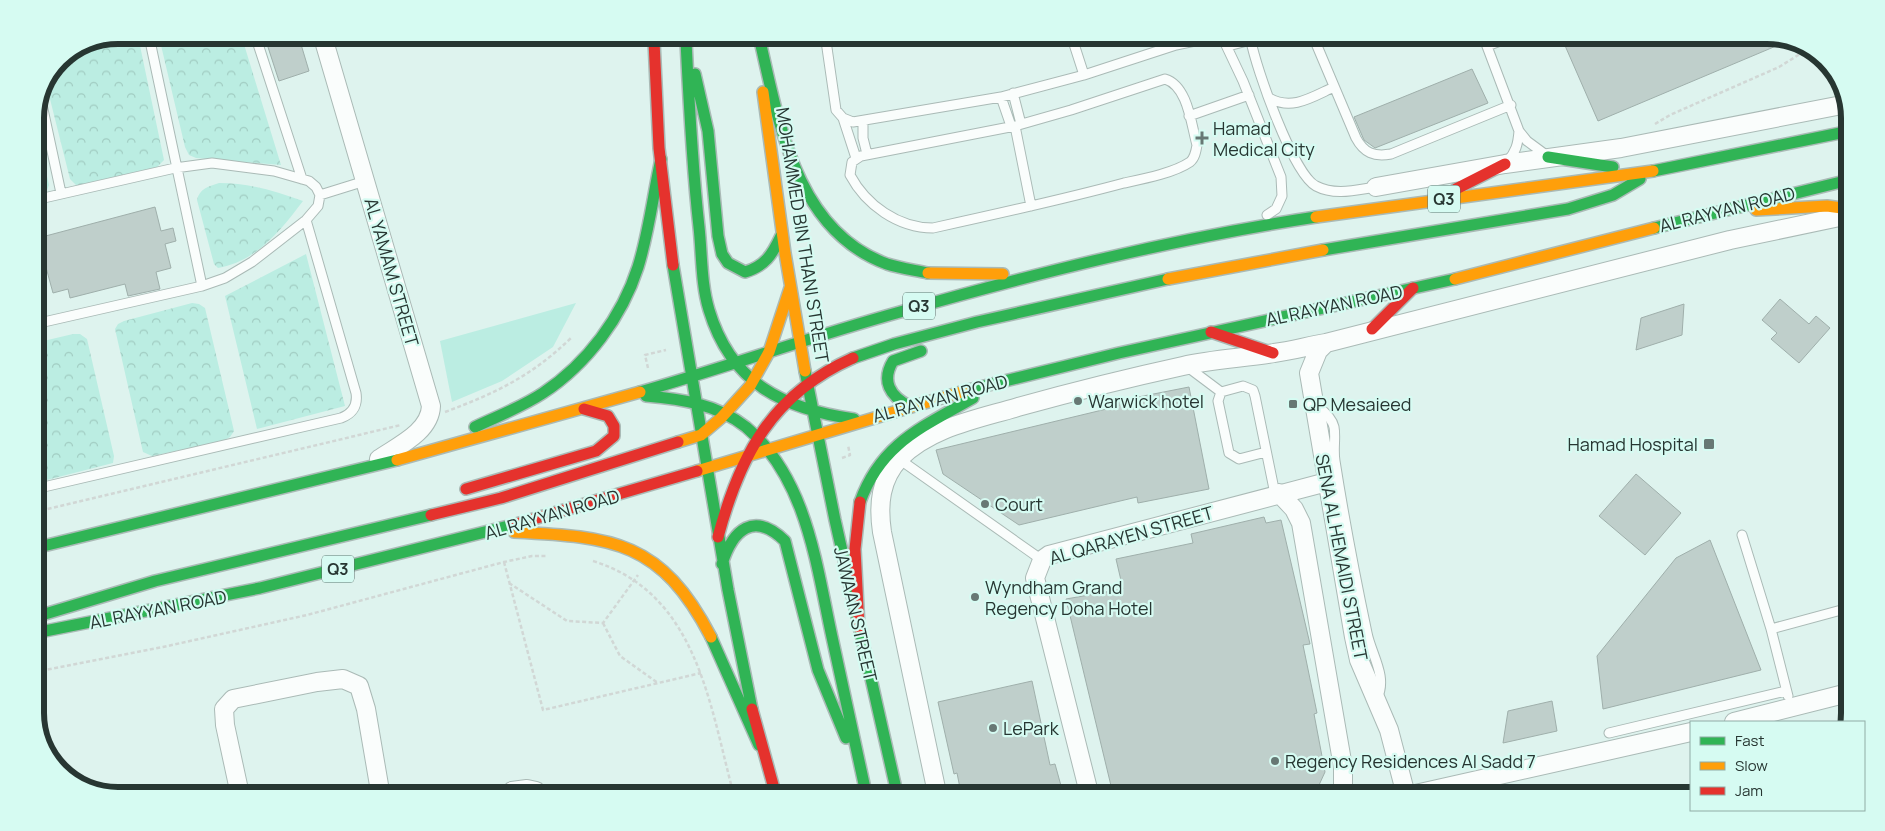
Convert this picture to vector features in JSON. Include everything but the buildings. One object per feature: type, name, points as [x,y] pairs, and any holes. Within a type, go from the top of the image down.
[{"type":"main road","points":[[654,44],[661,159],[671,262],[722,564],[759,745]]},
{"type":"main road","points":[[687,44],[692,172],[709,307],[716,331],[736,363],[754,382],[784,402],[832,417],[863,420]]},
{"type":"main road","points":[[688,44],[708,131],[718,236],[722,254],[728,263],[745,272],[757,269],[769,261],[781,236]]},
{"type":"main road","name":"MOHAMMED BIN THANI STREET","points":[[758,44],[781,236],[818,434]]},
{"type":"main road","points":[[759,44],[781,131],[793,167],[808,198],[833,229],[851,244],[871,256],[901,268],[930,273],[1040,275]]},
{"type":"main road","name":"Q3","points":[[44,546],[360,471],[654,389],[908,310],[1040,275],[1249,227],[1421,201],[1654,171],[1841,133]]},
{"type":"main road","points":[[1548,157],[1583,164],[1654,171]]},
{"type":"main road","points":[[414,456],[548,390],[589,353],[623,303],[638,267],[661,159]]},
{"type":"main road","points":[[1421,201],[1464,186],[1505,164]]},
{"type":"main road","points":[[718,537],[726,505],[745,456],[757,436],[784,402],[808,383],[834,367],[925,336],[1017,312],[1157,281],[1568,210],[1612,195],[1654,171]]},
{"type":"main road","name":"AL RAYYAN ROAD","points":[[44,631],[126,617],[285,582],[492,530],[707,468],[909,406],[1005,380],[1211,332],[1413,288],[1734,206],[1841,182]]},
{"type":"main road","points":[[1734,206],[1755,210],[1827,206],[1841,209]]},
{"type":"main road","points":[[1042,320],[1157,281]]},
{"type":"main road","points":[[44,614],[155,581],[501,498],[701,435],[726,415],[754,382],[770,352],[790,288]]},
{"type":"main road","points":[[1372,329],[1413,288]]},
{"type":"main road","points":[[1211,332],[1279,352]]},
{"type":"main road","points":[[909,406],[899,401],[888,389],[886,374],[888,368],[899,357],[933,348]]},
{"type":"main road","points":[[859,628],[856,514],[864,486],[875,466],[906,436],[1005,380]]},
{"type":"main road","points":[[635,394],[695,403],[726,415],[757,436],[770,448],[788,478],[808,529],[865,787]]},
{"type":"main road","points":[[456,493],[587,453],[607,444],[614,436],[614,426],[608,416],[584,409]]},
{"type":"main road","name":"JAWAAN STREET","points":[[818,434],[859,628],[896,787]]},
{"type":"main road","points":[[339,538],[429,503]]},
{"type":"main road","points":[[54,531],[166,518]]},
{"type":"main road","points":[[722,564],[731,540],[738,532],[747,527],[759,525],[770,527],[785,541],[818,670],[863,778]]},
{"type":"main road","points":[[492,530],[592,538],[618,544],[648,559],[678,586],[705,623],[759,745],[773,787]]},
{"type":"street","name":"AL YAMAM STREET","points":[[325,44],[431,406],[429,418]]},
{"type":"street","points":[[1376,187],[1548,157],[1622,148],[1840,105]]},
{"type":"street","name":"AL RAYYAN ROAD","points":[[899,459],[914,446],[933,434],[967,422],[1064,395],[1185,365],[1279,352],[1326,343],[1372,329],[1730,240],[1841,217]]},
{"type":"street","points":[[1279,352],[1302,365],[1309,373],[1318,351],[1326,343]]},
{"type":"street","name":"SENA AL HEMAIDI STREET","points":[[1309,373],[1356,649],[1389,730],[1404,787]]},
{"type":"street","points":[[360,471],[411,438],[423,427],[429,418]]},
{"type":"street","points":[[899,459],[888,475],[879,507],[936,787]]},
{"type":"street","name":"AL QARAYEN STREET","points":[[1087,787],[1035,578],[1042,560],[1049,555],[1327,482]]},
{"type":"street","points":[[1277,494],[1294,509],[1301,523],[1343,767],[1343,787]]},
{"type":"street","points":[[238,787],[225,725],[224,709],[232,699],[317,682],[343,679],[359,686],[366,709],[379,787]]},
{"type":"street","points":[[1738,721],[1841,695]]},
{"type":"street","points":[[1460,787],[1690,732]]},
{"type":"lane","points":[[151,44],[175,168],[202,286]]},
{"type":"lane","points":[[258,44],[302,179]]},
{"type":"lane","points":[[826,44],[834,104],[843,118],[856,158],[850,171],[855,185],[866,198],[897,221],[909,226],[933,228],[1147,178],[1191,161],[1196,154],[1197,145],[1181,90],[1175,82],[1165,79],[1071,110],[1015,125],[867,154],[856,158]]},
{"type":"lane","points":[[1074,44],[1084,76]]},
{"type":"lane","points":[[843,118],[853,122],[863,121],[1001,97],[1084,76],[1176,44]]},
{"type":"lane","points":[[1223,44],[1249,95],[1281,177],[1282,196],[1276,209],[1249,227]]},
{"type":"lane","points":[[1250,44],[1256,66],[1269,98],[1301,169],[1315,186],[1336,193],[1376,187]]},
{"type":"lane","points":[[1316,44],[1361,148],[1370,154],[1380,156],[1390,154],[1511,106]]},
{"type":"lane","points":[[1486,44],[1519,130],[1532,145],[1548,157]]},
{"type":"lane","points":[[1269,98],[1284,104],[1292,104],[1334,87]]},
{"type":"lane","points":[[1013,93],[1015,125],[1031,206]]},
{"type":"lane","points":[[1189,116],[1249,95]]},
{"type":"lane","points":[[1001,97],[1015,125]]},
{"type":"lane","points":[[44,114],[61,193]]},
{"type":"lane","points":[[863,121],[863,138],[867,154]]},
{"type":"lane","points":[[1505,164],[1516,149],[1519,130]]},
{"type":"lane","points":[[44,198],[175,168],[212,163],[274,171],[302,179],[313,184],[320,195],[316,210],[306,220],[252,262],[225,278],[202,286],[44,322]]},
{"type":"lane","points":[[320,195],[365,181]]},
{"type":"lane","points":[[44,487],[341,418],[349,414],[356,402],[356,393],[306,220]]},
{"type":"lane","points":[[1185,365],[1221,392]]},
{"type":"lane","points":[[1221,392],[1243,386],[1253,390],[1277,494]]},
{"type":"lane","points":[[1221,392],[1218,401],[1229,453],[1239,458],[1266,452]]},
{"type":"lane","points":[[1314,402],[1329,417],[1334,426],[1333,449],[1343,509],[1367,634],[1381,677],[1381,688],[1376,698]]},
{"type":"lane","points":[[899,459],[1042,560]]},
{"type":"lane","points":[[1742,535],[1771,629],[1791,709]]},
{"type":"lane","points":[[1771,629],[1841,610]]},
{"type":"lane","points":[[1609,732],[1786,691]]},
{"type":"path","points":[[1654,126],[1670,114],[1779,67],[1802,53]]},
{"type":"path","points":[[44,510],[429,418],[511,385],[549,359],[573,336]]},
{"type":"path","points":[[654,389],[645,355],[685,346]]},
{"type":"path","points":[[44,670],[163,647],[307,615],[504,562],[532,556],[551,556]]},
{"type":"path","points":[[585,559],[614,568],[648,590],[666,609],[682,632],[701,673],[732,787]]},
{"type":"path","points":[[603,623],[648,559]]},
{"type":"path","points":[[504,562],[543,710],[701,673]]},
{"type":"path","points":[[509,583],[567,621],[603,623]]},
{"type":"path","points":[[603,623],[620,656],[658,683]]},
{"type":"green space","points":[[108,44],[140,44],[164,160],[154,170],[86,185],[76,185],[70,179],[48,92],[51,85],[69,62],[81,54]]},
{"type":"green space","points":[[161,44],[244,44],[281,165],[196,158],[189,155],[185,147]]},
{"type":"green space","points":[[44,163],[49,185],[44,194]]},
{"type":"green space","points":[[219,183],[241,184],[262,188],[303,201],[267,243],[245,259],[218,268],[214,264],[197,200],[202,191]]},
{"type":"green space","points":[[306,254],[345,406],[257,429],[225,296]]},
{"type":"green space","points":[[192,303],[199,304],[205,308],[234,431],[230,437],[223,441],[152,456],[143,452],[115,329],[118,324],[124,321]]},
{"type":"green space","points":[[576,303],[553,347],[502,381],[452,402],[440,341]]},
{"type":"green space","points":[[73,334],[80,334],[87,339],[114,456],[113,463],[44,481],[44,341]]},
{"type":"traffic: fast","points":[[686,44],[703,279],[706,300],[719,335],[731,356],[746,374],[763,388],[804,408],[854,419]]},
{"type":"traffic: fast","points":[[761,44],[775,106],[785,139],[796,171],[812,201],[831,227],[856,248],[887,264],[928,273]]},
{"type":"traffic: fast","points":[[695,74],[708,131],[718,236],[722,254],[728,263],[745,272],[752,270],[767,259],[781,236]]},
{"type":"traffic: fast","points":[[1653,171],[1841,133]]},
{"type":"traffic: fast","points":[[1548,157],[1613,167]]},
{"type":"traffic: fast","points":[[475,427],[535,398],[559,381],[588,354],[613,321],[631,286],[642,254],[661,159]]},
{"type":"traffic: fast","points":[[1323,250],[1568,209],[1613,195],[1640,179]]},
{"type":"traffic: fast","points":[[1654,228],[1841,182]]},
{"type":"traffic: fast","points":[[640,392],[867,321],[1003,284],[1159,246],[1316,217]]},
{"type":"traffic: fast","points":[[673,265],[728,590],[752,709]]},
{"type":"traffic: fast","points":[[853,358],[894,344],[977,322],[1168,279]]},
{"type":"traffic: fast","points":[[968,390],[1119,353],[1455,279]]},
{"type":"traffic: fast","points":[[909,406],[892,393],[888,381],[889,368],[893,361],[921,351]]},
{"type":"traffic: fast","points":[[805,371],[835,520],[896,787]]},
{"type":"traffic: fast","points":[[646,396],[698,404],[735,419],[767,448],[783,471],[796,497],[814,552],[865,787]]},
{"type":"traffic: fast","points":[[860,502],[879,465],[892,451],[921,428],[973,398]]},
{"type":"traffic: fast","points":[[44,546],[397,460]]},
{"type":"traffic: fast","points":[[44,614],[155,581],[431,515]]},
{"type":"traffic: fast","points":[[44,631],[260,588],[513,525]]},
{"type":"traffic: fast","points":[[722,564],[732,541],[746,528],[754,526],[764,527],[785,541],[818,670],[846,738]]},
{"type":"traffic: fast","points":[[711,637],[759,745]]},
{"type":"traffic: slow","points":[[763,92],[785,253],[805,371]]},
{"type":"traffic: slow","points":[[1316,217],[1653,171]]},
{"type":"traffic: slow","points":[[1756,210],[1827,206],[1841,208]]},
{"type":"traffic: slow","points":[[1455,279],[1654,228]]},
{"type":"traffic: slow","points":[[1168,279],[1323,250]]},
{"type":"traffic: slow","points":[[928,273],[1003,274]]},
{"type":"traffic: slow","points":[[678,442],[701,435],[721,418],[750,386],[769,352],[790,288]]},
{"type":"traffic: slow","points":[[697,471],[968,390]]},
{"type":"traffic: slow","points":[[397,460],[640,392]]},
{"type":"traffic: slow","points":[[514,532],[580,537],[607,542],[631,550],[653,563],[673,581],[692,605],[711,637]]},
{"type":"traffic: jam","points":[[654,44],[659,148],[673,265]]},
{"type":"traffic: jam","points":[[1456,189],[1505,164]]},
{"type":"traffic: jam","points":[[1372,329],[1413,288]]},
{"type":"traffic: jam","points":[[1211,332],[1273,353]]},
{"type":"traffic: jam","points":[[718,537],[737,480],[763,430],[780,409],[801,390],[825,373],[853,358]]},
{"type":"traffic: jam","points":[[466,489],[596,451],[614,436],[614,426],[608,416],[584,409]]},
{"type":"traffic: jam","points":[[431,515],[501,498],[678,442]]},
{"type":"traffic: jam","points":[[513,525],[697,471]]},
{"type":"traffic: jam","points":[[859,628],[855,549],[860,502]]},
{"type":"traffic: jam","points":[[752,709],[774,787]]},
{"type":"place","name":"Hamad Medical City","points":[[1202,138]]},
{"type":"place","name":"Warwick hotel","points":[[1078,401]]},
{"type":"place","name":"QP Mesaieed","points":[[1293,404]]},
{"type":"place","name":"Hamad Hospital","points":[[1709,444]]},
{"type":"place","name":"Court","points":[[985,504]]},
{"type":"place","name":"Wyndham Grand Regency Doha Hotel","points":[[975,597]]},
{"type":"place","name":"LePark","points":[[993,728]]},
{"type":"place","name":"Regency Residences Al Sadd 7","points":[[1275,761]]}]
